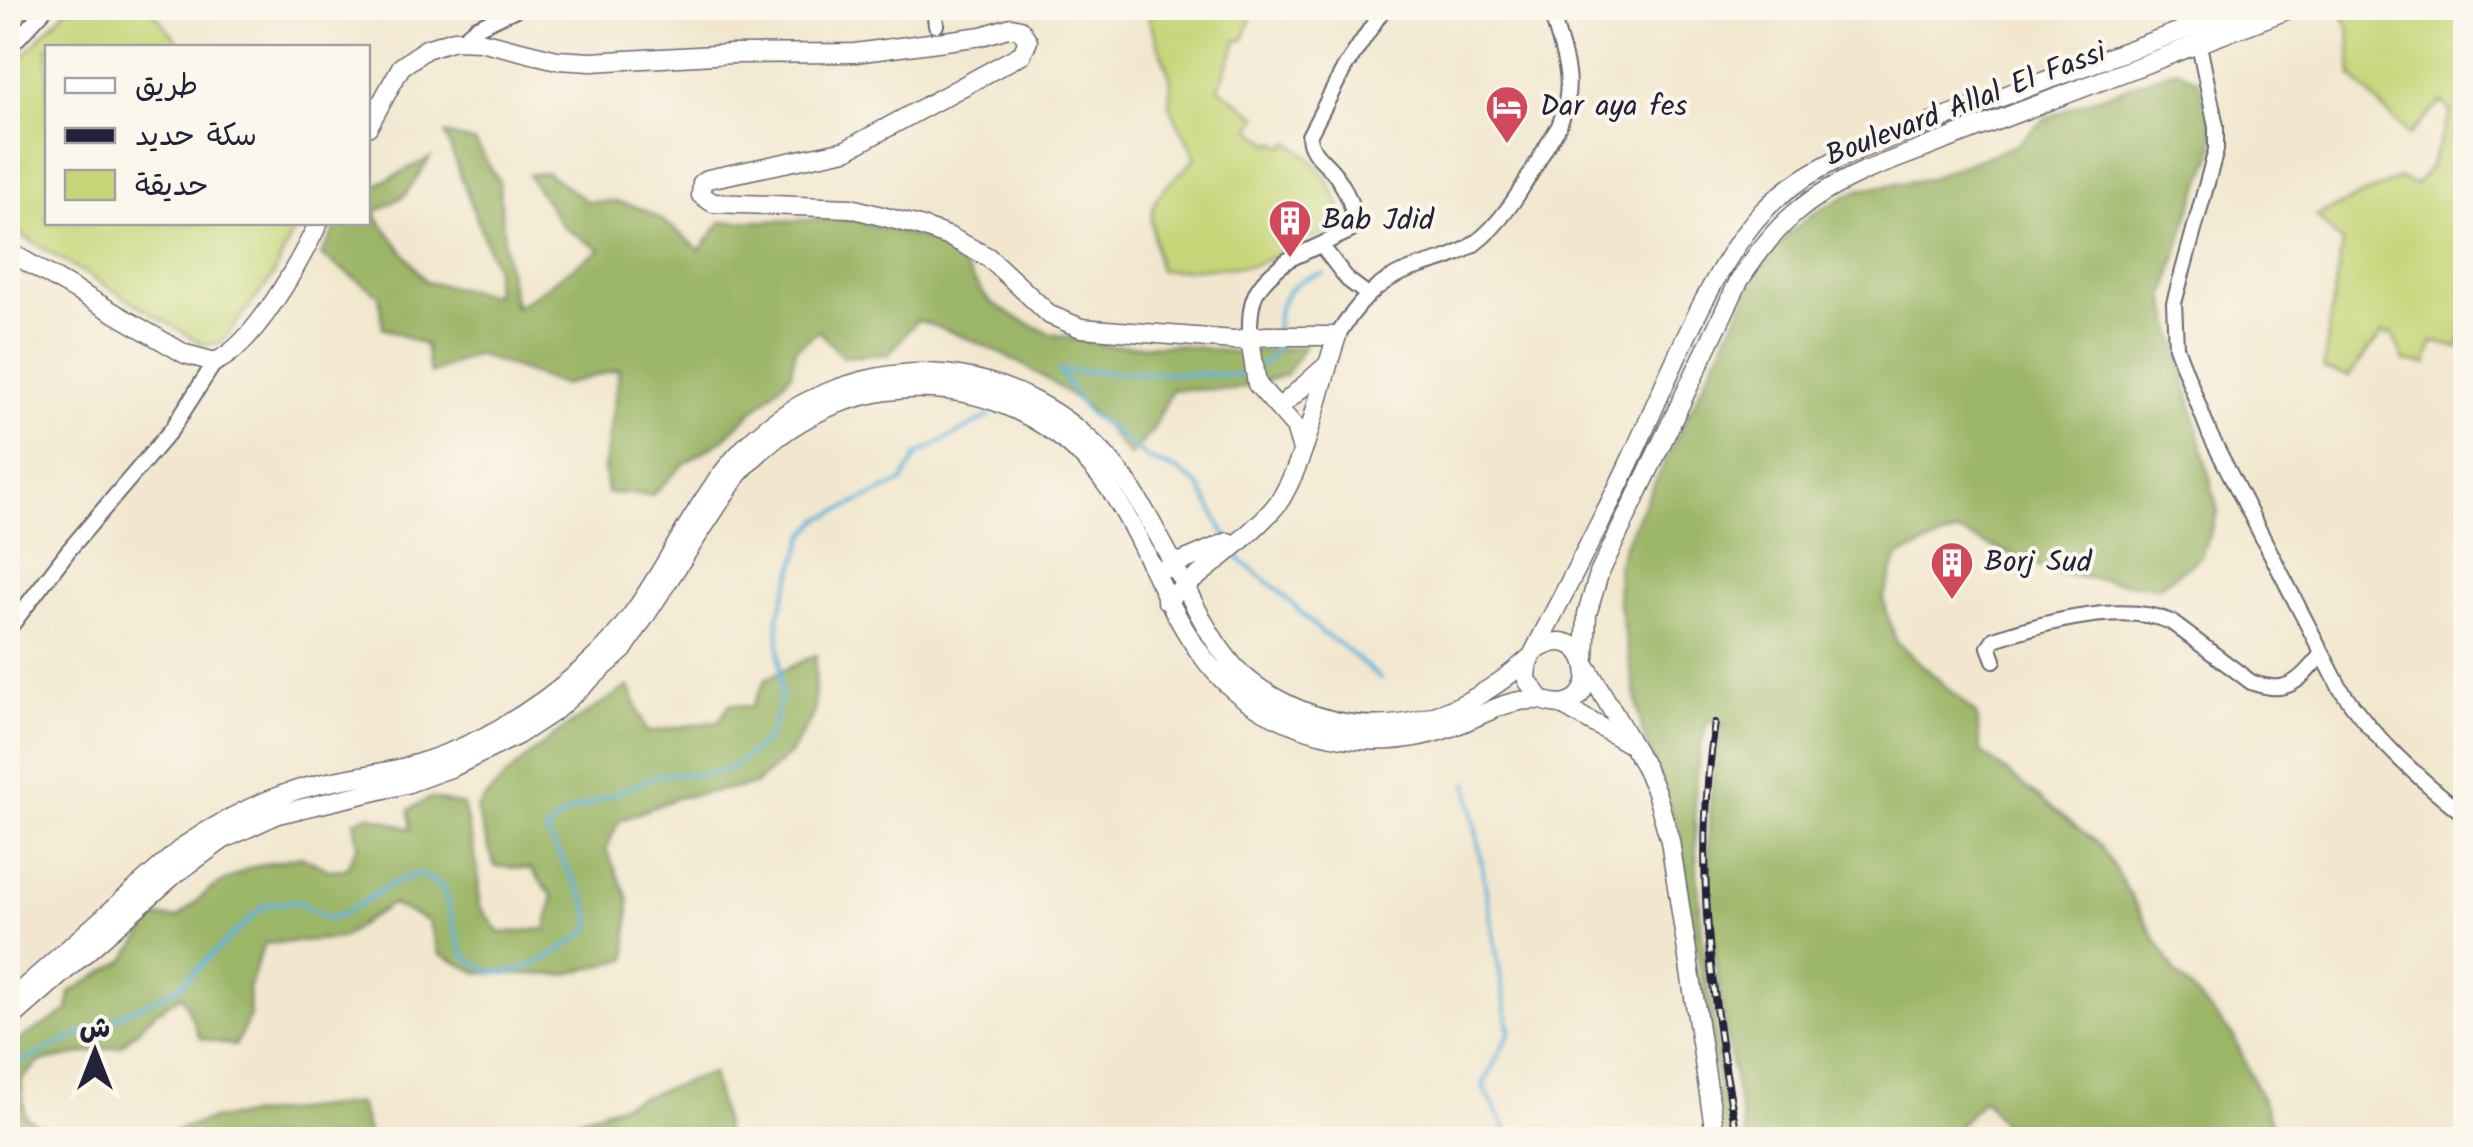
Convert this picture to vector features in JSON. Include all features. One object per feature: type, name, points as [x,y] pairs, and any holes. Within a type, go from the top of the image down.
[{"type":"main road","name":"Boulevard Allal El Fassi","points":[[8,1002],[207,830],[296,790],[419,764],[516,719],[566,683],[630,620],[666,576],[724,468],[820,396],[884,376],[948,374],[1010,389],[1050,409],[1083,434],[1122,476],[1213,638],[1246,679],[1278,700],[1325,719],[1371,727],[1459,708],[1487,692],[1534,653],[1721,270],[1750,227],[1778,198],[1812,172],[1860,149],[2243,8]]},
{"type":"main road","name":"Boulevard Allal El Fassi","points":[[1586,663],[1587,614],[1599,574],[1738,282],[1794,211],[1826,188],[1867,170],[2292,8]]},
{"type":"main road","points":[[370,123],[401,68],[426,49],[462,39],[576,62],[855,53],[938,32],[982,36],[1010,27],[1024,32],[1028,41],[1022,54],[863,143],[814,159],[708,178],[700,187],[702,198],[709,202],[851,208],[935,231],[988,257],[1050,314],[1081,328],[1256,343],[1291,335],[1337,336],[1281,499],[1246,534],[1166,600]]},
{"type":"main road","points":[[8,250],[185,354],[215,362],[237,345],[283,290],[317,225]]},
{"type":"main road","points":[[1256,343],[1257,384],[1295,427],[1301,449]]},
{"type":"main road","points":[[1279,408],[1328,365]]},
{"type":"main road","points":[[776,427],[850,398],[887,390],[954,390],[991,398],[1060,435],[1110,490],[1166,600],[1216,675],[1271,715],[1322,735],[1370,742],[1412,738],[1465,722],[1510,701],[1552,702],[1582,692],[1586,663]]},
{"type":"main road","points":[[1153,573],[1246,534]]},
{"type":"main road","points":[[8,1021],[187,864],[224,838],[278,814],[406,784],[453,767],[544,718],[624,650],[666,576]]},
{"type":"main road","points":[[1635,748],[1596,722],[1552,702],[1527,680],[1534,653],[1554,642],[1572,646],[1635,748],[1656,792],[1670,840],[1716,1140]]},
{"type":"street","points":[[8,50],[46,8]]},
{"type":"street","points":[[934,8],[938,32]]},
{"type":"street","points":[[1256,343],[1252,299],[1266,277],[1290,259],[1352,230],[1355,217],[1348,195],[1335,172],[1310,147],[1309,136],[1345,68],[1384,8]]},
{"type":"street","points":[[1337,336],[1368,295],[1394,276],[1454,255],[1485,235],[1549,142],[1566,110],[1570,88],[1550,8]]},
{"type":"street","points":[[462,39],[475,28],[516,9]]},
{"type":"street","points":[[2199,45],[2217,137],[2174,303],[2176,347],[2210,435],[2321,655],[2365,725],[2396,759],[2466,816]]},
{"type":"street","points":[[1321,245],[1348,280],[1368,295]]},
{"type":"street","points":[[8,630],[68,551],[172,429],[215,362]]},
{"type":"street","points":[[1994,660],[1989,648],[1994,639],[2066,620],[2128,613],[2158,616],[2170,622],[2251,682],[2275,689],[2295,682],[2321,655]]},
{"type":"green space","points":[[68,8],[151,8],[180,45],[45,45],[45,225],[296,225],[273,276],[221,343],[204,345],[8,227],[8,72]]},
{"type":"green space","points":[[1145,8],[1255,8],[1243,41],[1237,40],[1219,88],[1258,116],[1252,129],[1272,144],[1285,147],[1289,142],[1317,165],[1340,205],[1344,217],[1340,229],[1283,247],[1285,253],[1251,266],[1159,271],[1152,230],[1153,206],[1196,158],[1169,105],[1171,80]]},
{"type":"green space","points":[[2338,8],[2466,8],[2465,342],[2461,340],[2459,348],[2433,342],[2427,364],[2404,361],[2392,332],[2387,336],[2383,332],[2349,376],[2323,369],[2342,243],[2316,216],[2400,178],[2415,185],[2430,167],[2451,113],[2442,102],[2409,135],[2352,77],[2349,27]]},
{"type":"green space","points":[[2177,69],[2198,80],[2215,133],[2212,155],[2188,216],[2165,297],[2218,512],[2201,556],[2159,587],[2057,574],[1958,532],[1898,556],[1883,599],[1896,641],[1976,714],[1981,752],[2101,846],[2176,973],[2234,1037],[2279,1139],[2014,1139],[1984,1099],[1946,1139],[1746,1139],[1712,932],[1709,825],[1713,774],[1723,724],[1708,720],[1697,768],[1695,834],[1705,959],[1733,1139],[1725,1139],[1679,831],[1642,730],[1618,599],[1617,567],[1624,545],[1760,269],[1787,235],[1813,213],[1858,190],[1927,179],[2016,145],[2044,120],[2067,109]]},
{"type":"green space","points":[[445,134],[475,142],[499,182],[515,307],[601,250],[563,227],[528,175],[546,172],[588,202],[622,203],[649,212],[700,250],[721,222],[851,219],[949,246],[988,300],[1051,334],[1110,346],[1178,345],[1232,352],[1304,347],[1286,375],[1233,390],[1172,389],[1153,430],[1130,456],[1096,416],[1065,391],[1004,355],[960,336],[917,320],[889,354],[843,357],[819,331],[795,349],[791,374],[769,396],[722,440],[684,464],[652,495],[607,493],[604,468],[619,369],[563,385],[476,354],[430,374],[425,345],[383,328],[379,295],[321,255],[338,225],[370,225],[370,188],[430,158],[405,195],[374,213],[426,282],[494,295],[495,267]]},
{"type":"green space","points":[[816,655],[814,714],[790,754],[754,785],[676,798],[619,821],[606,849],[629,900],[627,959],[563,975],[479,973],[439,954],[428,921],[391,904],[341,938],[264,944],[248,989],[250,1016],[235,1046],[200,1038],[182,995],[156,1012],[121,1046],[39,1062],[21,1080],[25,1116],[51,1133],[51,1139],[8,1139],[8,1046],[68,1011],[70,992],[125,960],[155,917],[178,918],[209,890],[249,868],[301,856],[329,870],[346,869],[358,844],[354,821],[369,815],[411,829],[409,810],[430,798],[463,805],[478,870],[479,906],[500,933],[546,929],[553,897],[531,869],[495,866],[476,809],[510,772],[547,741],[629,686],[647,732],[719,721],[730,704],[751,707],[767,678]]},
{"type":"green space","points":[[712,1073],[727,1139],[521,1139]]},
{"type":"green space","points":[[359,1103],[370,1139],[148,1139],[212,1119]]},
{"type":"waterway","points":[[1277,332],[1279,310],[1288,292],[1303,280],[1324,274]]},
{"type":"waterway","points":[[1261,365],[1272,356],[1279,341]]},
{"type":"waterway","points":[[1059,371],[1238,375],[1248,371]]},
{"type":"waterway","points":[[1059,371],[1085,410],[1150,460],[1177,470],[1200,487],[1227,538]]},
{"type":"waterway","points":[[8,1120],[13,1066],[176,989],[265,905],[298,901],[328,919],[396,882],[420,874],[442,887],[463,955],[484,968],[517,971],[571,943],[592,927],[587,903],[546,832],[563,815],[661,774],[697,775],[731,769],[769,738],[781,699],[778,616],[805,535],[819,520],[902,482],[917,455],[990,416]]},
{"type":"waterway","points":[[1235,552],[1322,633],[1381,679]]},
{"type":"waterway","points":[[1468,783],[1510,1032],[1483,1086],[1512,1140]]},
{"type":"railway","points":[[1715,723],[1705,880],[1713,984],[1738,1140]]},
{"type":"place","name":"Dar aya fes","points":[[1507,145]]},
{"type":"place","name":"Bab Jdid","points":[[1290,259]]},
{"type":"place","name":"Borj Sud","points":[[1952,601]]}]
